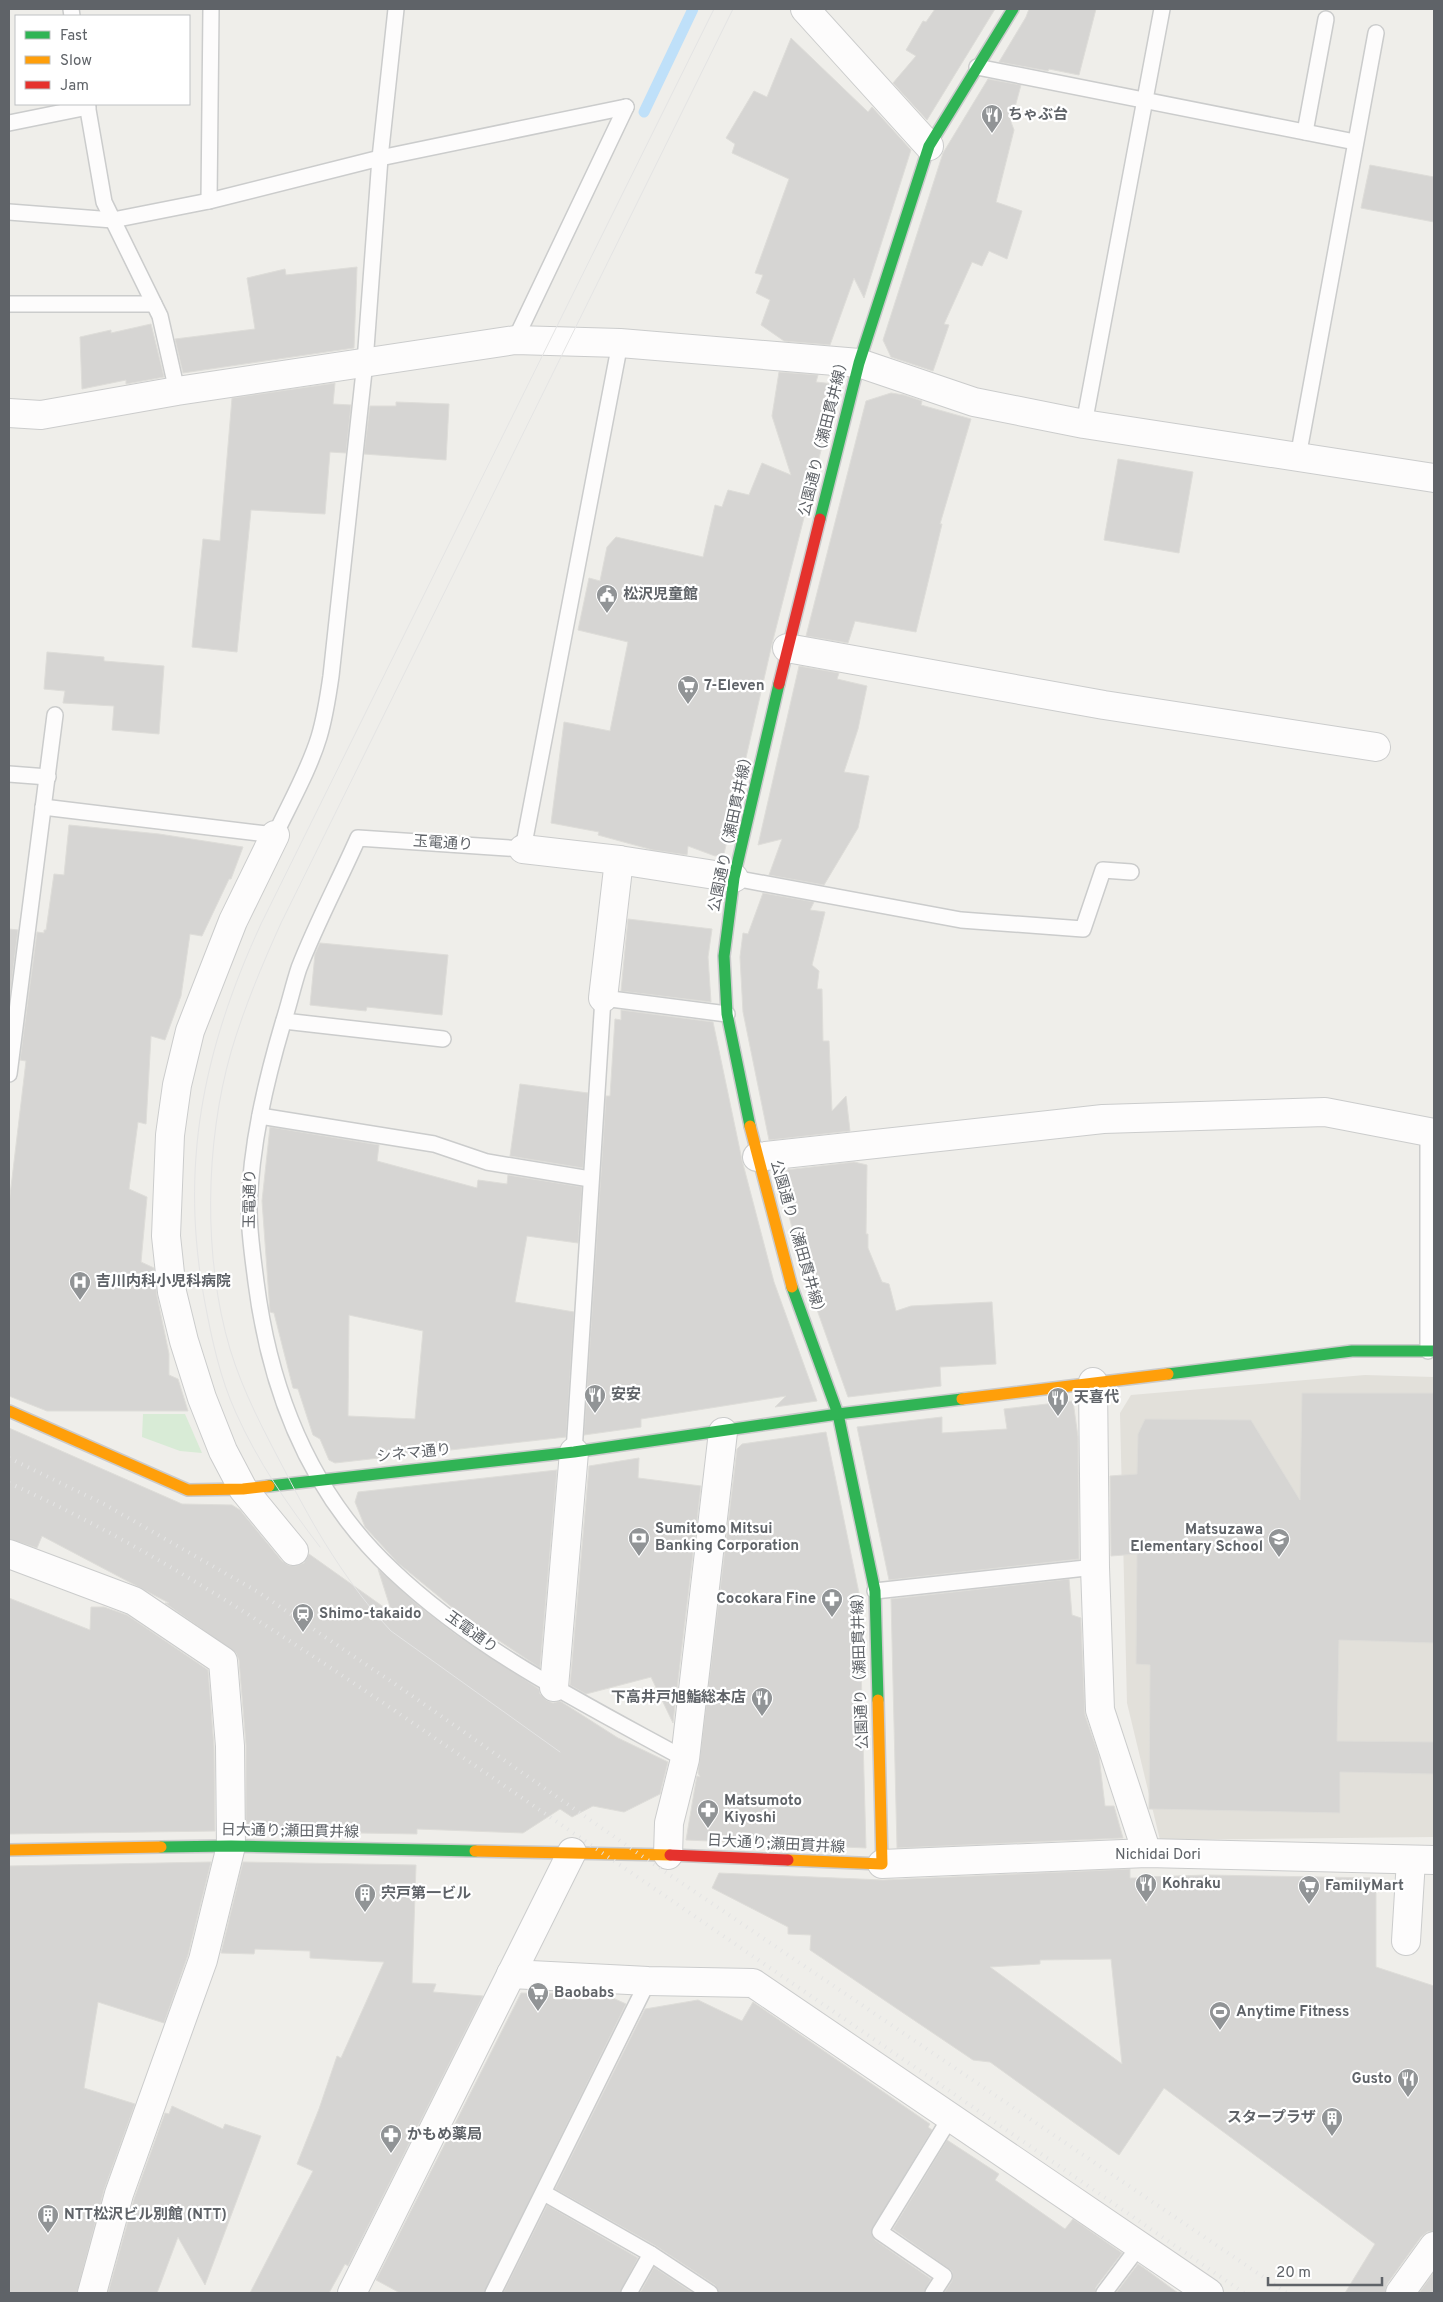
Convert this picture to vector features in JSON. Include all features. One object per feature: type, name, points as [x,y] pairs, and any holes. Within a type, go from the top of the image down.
[{"type":"main road","name":"公園通り（瀬田貫井線）","points":[[882,1864],[875,1591],[838,1414],[789,1278],[757,1157],[727,1014],[724,956],[734,878],[787,648],[859,363],[929,146],[1013,9]]},
{"type":"main road","name":"シネマ通り","points":[[9,1411],[188,1490],[243,1489],[574,1452],[838,1414],[1352,1351],[1431,1351]]},
{"type":"main road","name":"日大通り;瀬田貫井線","points":[[9,1850],[231,1846],[572,1852],[882,1864]]},
{"type":"street","points":[[805,9],[929,146]]},
{"type":"street","points":[[9,413],[41,415],[177,391],[514,340],[620,343],[859,363],[974,402],[1084,424],[1434,478]]},
{"type":"street","points":[[787,648],[1104,705],[1376,747]]},
{"type":"street","points":[[275,835],[233,922],[190,1031],[174,1110],[166,1188],[166,1236],[172,1292],[182,1333],[202,1398],[224,1451],[243,1489],[294,1551]]},
{"type":"street","name":"玉電通り","points":[[524,849],[619,860],[734,878]]},
{"type":"street","points":[[603,998],[619,860]]},
{"type":"street","points":[[757,1157],[1103,1119],[1325,1112],[1431,1132]]},
{"type":"street","points":[[1093,1382],[1095,1567],[1100,1710],[1148,1853]]},
{"type":"street","points":[[668,1855],[669,1823],[685,1759],[723,1432]]},
{"type":"street","points":[[554,1687],[574,1452]]},
{"type":"street","points":[[9,1554],[134,1600],[222,1661],[230,1746],[231,1846],[203,1960],[118,2194],[92,2293]]},
{"type":"street","points":[[352,2293],[572,1852]]},
{"type":"street","name":"Nichidai Dori","points":[[882,1864],[1148,1853],[1422,1860]]},
{"type":"street","points":[[1406,1941],[1422,1860]]},
{"type":"street","points":[[511,1974],[648,1981],[753,1983],[1209,2293]]},
{"type":"street","points":[[1400,2293],[1434,2246]]},
{"type":"lane","points":[[209,202],[211,9]]},
{"type":"lane","points":[[43,807],[275,835],[303,776],[326,713],[364,362],[380,158],[396,9]]},
{"type":"lane","points":[[1084,424],[1162,9]]},
{"type":"lane","points":[[1305,132],[1326,19]]},
{"type":"lane","points":[[1298,457],[1376,33]]},
{"type":"lane","points":[[977,67],[1356,142]]},
{"type":"lane","points":[[9,123],[87,106],[104,202],[160,316],[177,391]]},
{"type":"lane","points":[[9,212],[113,220],[209,202],[380,158],[626,107],[514,340]]},
{"type":"lane","points":[[9,304],[154,304]]},
{"type":"lane","points":[[524,849],[620,343]]},
{"type":"lane","points":[[9,1074],[55,716]]},
{"type":"lane","points":[[9,774],[48,777]]},
{"type":"lane","name":"玉電通り","points":[[524,849],[358,838],[299,969],[268,1073],[252,1162],[249,1212],[260,1317],[271,1365],[302,1448],[320,1480],[356,1533],[393,1571],[481,1642],[554,1687],[685,1759]]},
{"type":"lane","points":[[734,878],[961,920],[1083,930],[1103,870],[1131,872]]},
{"type":"lane","points":[[574,1452],[603,998],[727,1014]]},
{"type":"lane","points":[[284,1020],[443,1039]]},
{"type":"lane","points":[[260,1116],[434,1144],[487,1162],[590,1179]]},
{"type":"lane","points":[[1431,1132],[1431,1351]]},
{"type":"lane","points":[[875,1591],[1095,1567]]},
{"type":"lane","points":[[493,2293],[648,1981]]},
{"type":"lane","points":[[933,2293],[944,2276],[880,2232],[950,2118]]},
{"type":"lane","points":[[544,2193],[651,2254],[710,2293]]},
{"type":"lane","points":[[1104,2293],[1140,2245]]},
{"type":"lane","points":[[629,2293],[651,2254]]},
{"type":"shaded area","name":"Matsuzawa Elementary School","points":[[1365,1375],[1434,1377],[1434,1837],[1160,1840],[1127,1703],[1120,1413],[1131,1395]]},
{"type":"green space","points":[[143,1414],[185,1414],[202,1453],[180,1451],[142,1437]]},
{"type":"building","points":[[935,9],[995,9],[927,120],[893,83],[916,56],[906,50],[923,21],[926,22]]},
{"type":"building","points":[[1029,9],[1096,9],[1079,75],[999,62]]},
{"type":"building","points":[[791,38],[868,112],[872,107],[911,150],[864,298],[854,278],[830,345],[784,341],[761,325],[770,300],[756,293],[763,275],[755,273],[789,179],[732,153],[735,144],[726,138],[754,91],[767,97]]},
{"type":"building","points":[[988,79],[1021,85],[1011,122],[1014,130],[996,202],[1022,211],[1007,259],[989,251],[982,266],[972,262],[944,324],[949,325],[933,371],[891,357],[883,340],[943,153]]},
{"type":"building","points":[[1370,165],[1434,177],[1434,222],[1361,208]]},
{"type":"building","points":[[357,267],[354,348],[183,373],[175,339],[255,329],[247,278],[285,269],[286,275]]},
{"type":"building","points":[[151,324],[164,377],[126,384],[126,380],[82,389],[80,337],[111,330],[111,333]]},
{"type":"building","points":[[779,372],[818,375],[816,382],[834,384],[828,412],[831,411],[772,644],[724,854],[715,856],[688,846],[687,855],[653,850],[598,835],[599,832],[551,823],[564,722],[610,731],[628,642],[578,630],[589,578],[600,581],[607,547],[616,537],[703,557],[715,505],[722,507],[728,490],[749,495],[762,463],[791,475],[772,416]]},
{"type":"building","points":[[335,383],[333,404],[351,405],[346,453],[330,452],[325,514],[251,510],[237,652],[192,647],[203,539],[220,541],[232,398]]},
{"type":"building","points":[[891,393],[922,401],[921,405],[971,419],[940,524],[942,524],[916,632],[855,621],[848,643],[806,636],[866,401]]},
{"type":"building","points":[[396,402],[449,404],[446,460],[364,454],[370,406],[396,406]]},
{"type":"building","points":[[1118,459],[1193,472],[1179,553],[1104,540]]},
{"type":"building","points":[[47,652],[104,657],[104,661],[164,666],[159,734],[112,730],[114,706],[63,703],[65,691],[44,689]]},
{"type":"building","points":[[799,666],[839,673],[837,679],[867,686],[858,729],[844,772],[869,776],[858,828],[824,885],[769,875],[782,839],[758,845]]},
{"type":"building","points":[[69,825],[159,834],[243,847],[231,879],[229,879],[202,936],[190,934],[181,996],[165,1040],[151,1036],[146,1124],[138,1122],[129,1189],[147,1197],[141,1262],[154,1268],[157,1296],[169,1354],[169,1375],[178,1379],[188,1411],[47,1411],[9,1396],[9,1204],[26,1061],[20,1060],[37,932],[44,933],[44,930],[46,930],[54,874],[64,875]]},
{"type":"building","points":[[763,893],[814,902],[810,910],[825,912],[812,965],[819,971],[817,989],[822,989],[823,1041],[829,1041],[832,1111],[846,1096],[850,1131],[769,1140],[743,1012],[740,957],[743,933],[748,934]]},
{"type":"building","points":[[628,919],[712,929],[708,957],[711,1002],[621,991]]},
{"type":"building","points":[[9,929],[18,930],[9,1002]]},
{"type":"building","points":[[320,943],[448,955],[442,1015],[367,1007],[366,1011],[310,1005],[315,954]]},
{"type":"building","points":[[621,1010],[713,1022],[742,1160],[774,1282],[817,1401],[775,1407],[786,1396],[641,1419],[641,1427],[584,1435],[606,1096],[610,1096],[615,1019],[621,1020]]},
{"type":"building","points":[[520,1084],[588,1093],[583,1168],[510,1156]]},
{"type":"building","points":[[270,1127],[379,1145],[377,1161],[477,1188],[478,1180],[507,1184],[508,1175],[582,1187],[578,1243],[527,1236],[515,1302],[574,1312],[566,1437],[335,1463],[329,1460],[320,1439],[313,1435],[298,1389],[293,1388],[274,1313],[270,1312],[262,1201]],"holes":[[[349,1315],[423,1331],[415,1419],[348,1416]]]},
{"type":"building","points":[[854,1162],[867,1165],[866,1234],[868,1234],[868,1248],[882,1282],[889,1284],[896,1311],[911,1306],[992,1302],[996,1364],[940,1367],[941,1386],[848,1397],[804,1273],[777,1171]]},
{"type":"building","name":"Matsuzawa Elementary School","points":[[1302,1393],[1434,1393],[1434,1643],[1339,1640],[1337,1741],[1434,1742],[1434,1774],[1340,1772],[1340,1813],[1149,1809],[1150,1665],[1136,1664],[1137,1554],[1111,1556],[1110,1476],[1137,1474],[1138,1434],[1145,1419],[1251,1420],[1300,1500]]},
{"type":"building","points":[[1073,1401],[1078,1437],[1079,1559],[889,1580],[857,1427],[942,1417],[942,1433],[1007,1429],[1004,1409]]},
{"type":"building","points":[[9,1428],[182,1504],[232,1505],[240,1510],[282,1561],[288,1565],[296,1566],[304,1563],[309,1554],[392,1613],[378,1569],[419,1606],[454,1633],[539,1689],[540,1694],[546,1700],[553,1703],[560,1701],[618,1738],[668,1762],[660,1794],[624,1812],[593,1806],[572,1817],[560,1809],[523,1833],[417,1829],[417,1834],[246,1831],[246,1745],[239,1660],[236,1653],[165,1603],[169,1603],[42,1536],[37,1548],[9,1539]]},
{"type":"building","points":[[826,1432],[859,1593],[866,1848],[686,1840],[697,1776],[700,1777],[698,1773],[737,1449],[742,1444]]},
{"type":"building","name":"Sumitomo Mitsui Banking Corporation","points":[[639,1458],[638,1478],[701,1486],[673,1723],[651,1677],[586,1694],[570,1685],[589,1466]]},
{"type":"building","points":[[557,1470],[540,1668],[465,1618],[398,1563],[365,1527],[355,1502],[358,1492]]},
{"type":"building","points":[[1069,1579],[1072,1615],[1081,1618],[1085,1715],[1099,1756],[1105,1806],[1114,1806],[1123,1838],[897,1848],[891,1599]]},
{"type":"building","points":[[9,1598],[90,1630],[91,1607],[104,1607],[127,1615],[208,1670],[214,1747],[215,1831],[9,1834]]},
{"type":"building","points":[[211,1862],[188,1955],[164,2023],[98,2002],[84,2088],[135,2104],[104,2190],[77,2293],[9,2293],[9,1866]]},
{"type":"building","points":[[243,1862],[416,1865],[412,1983],[436,1984],[433,1992],[483,1996],[348,2266],[345,2264],[329,2293],[250,2293],[313,2171],[297,2164],[319,2109],[337,2056],[341,2058],[384,1962],[310,1958],[310,1951],[255,1949],[254,1954],[221,1953]]},
{"type":"building","points":[[1130,1869],[1130,1878],[1139,1878],[1147,1906],[1147,1877],[1207,1875],[1376,1878],[1376,1967],[1434,1986],[1434,2231],[1427,2232],[1421,2237],[1387,2284],[1385,2293],[1345,2293],[1375,2244],[1164,2088],[1119,2155],[990,2062],[973,2060],[810,1950],[811,1935],[788,1934],[788,1927],[712,1888],[719,1873],[883,1880]],"holes":[[[1111,1959],[1122,2064],[990,1967],[1040,1964],[1040,1960]]]},
{"type":"building","points":[[521,1993],[604,1994],[626,2004],[484,2293],[400,2293],[376,2280]]},
{"type":"building","points":[[698,2000],[742,2021],[753,2002],[930,2124],[928,2127],[932,2130],[871,2232],[875,2240],[931,2279],[924,2293],[719,2293],[715,2285],[656,2246],[555,2189],[645,2009]]},
{"type":"building","points":[[172,2106],[223,2129],[225,2124],[261,2136],[205,2285],[178,2237],[157,2293],[108,2293],[134,2199],[165,2113],[169,2114]]},
{"type":"building","points":[[947,2140],[999,2174],[995,2180],[1065,2229],[1073,2219],[1122,2253],[1096,2287],[1095,2293],[944,2293],[952,2281],[952,2271],[893,2229]]},
{"type":"building","points":[[547,2205],[638,2258],[620,2293],[503,2293]]},
{"type":"building","points":[[1138,2264],[1144,2268],[1178,2293],[1116,2293]]},
{"type":"building","points":[[654,2267],[693,2293],[640,2293]]},
{"type":"building","points":[[1434,2272],[1434,2293],[1419,2293]]},
{"type":"waterway","points":[[644,112],[693,9]]},
{"type":"tram line","points":[[320,1547],[285,1499],[254,1449],[230,1400],[214,1345],[205,1303],[198,1253],[195,1204],[196,1156],[202,1109],[211,1063],[224,1017],[261,924],[714,9]]},
{"type":"tram line","points":[[560,1752],[391,1631],[360,1594],[332,1555],[296,1492],[254,1411],[230,1349],[221,1314],[215,1277],[212,1239],[212,1162],[222,1087],[231,1052],[254,987],[281,923],[733,9]]},
{"type":"railway","points":[[9,1458],[104,1504],[258,1592],[398,1686],[639,1854],[1287,2293]]},
{"type":"railway","points":[[9,1483],[62,1508],[164,1563],[313,1656],[1244,2293]]},
{"type":"traffic: fast","points":[[820,519],[859,363],[929,146],[1013,9]]},
{"type":"traffic: fast","points":[[750,1126],[727,1014],[724,956],[734,878],[779,684]]},
{"type":"traffic: fast","points":[[792,1287],[838,1414],[875,1591],[878,1700]]},
{"type":"traffic: fast","points":[[1168,1374],[1352,1351],[1434,1351]]},
{"type":"traffic: fast","points":[[269,1486],[574,1452],[838,1414],[962,1399]]},
{"type":"traffic: fast","points":[[161,1847],[231,1846],[475,1851]]},
{"type":"traffic: slow","points":[[750,1126],[792,1287]]},
{"type":"traffic: slow","points":[[962,1399],[1168,1374]]},
{"type":"traffic: slow","points":[[9,1411],[188,1490],[243,1489],[269,1486]]},
{"type":"traffic: slow","points":[[788,1860],[882,1864],[878,1700]]},
{"type":"traffic: slow","points":[[9,1850],[161,1847]]},
{"type":"traffic: slow","points":[[475,1851],[670,1855]]},
{"type":"traffic: jam","points":[[779,684],[820,519]]},
{"type":"traffic: jam","points":[[670,1855],[788,1860]]},
{"type":"place","name":"ちゃぶ台","points":[[992,134]]},
{"type":"place","name":"松沢児童館","points":[[607,614]]},
{"type":"place","name":"7-Eleven","points":[[688,705]]},
{"type":"place","name":"吉川内科小児科病院","points":[[80,1301]]},
{"type":"place","name":"安安","points":[[595,1414]]},
{"type":"place","name":"天喜代","points":[[1058,1417]]},
{"type":"place","name":"Sumitomo Mitsui Banking Corporation","points":[[639,1557]]},
{"type":"place","name":"Matsuzawa Elementary School","points":[[1279,1558]]},
{"type":"place","name":"Cocokara Fine","points":[[832,1618]]},
{"type":"place","name":"Shimo-takaido","points":[[303,1633]]},
{"type":"place","name":"下高井戸旭鮨総本店","points":[[762,1717]]},
{"type":"place","name":"Matsumoto Kiyoshi","points":[[708,1829]]},
{"type":"place","name":"Kohraku","points":[[1146,1903]]},
{"type":"place","name":"FamilyMart","points":[[1309,1905]]},
{"type":"place","name":"宍戸第一ビル","points":[[365,1913]]},
{"type":"place","name":"Baobabs","points":[[538,2012]]},
{"type":"place","name":"Anytime Fitness","points":[[1220,2031]]},
{"type":"place","name":"Gusto","points":[[1408,2098]]},
{"type":"place","name":"スタープラザ","points":[[1332,2137]]},
{"type":"place","name":"かもめ薬局","points":[[391,2154]]},
{"type":"place","name":"NTT松沢ビル別館 (NTT)","points":[[48,2234]]}]
